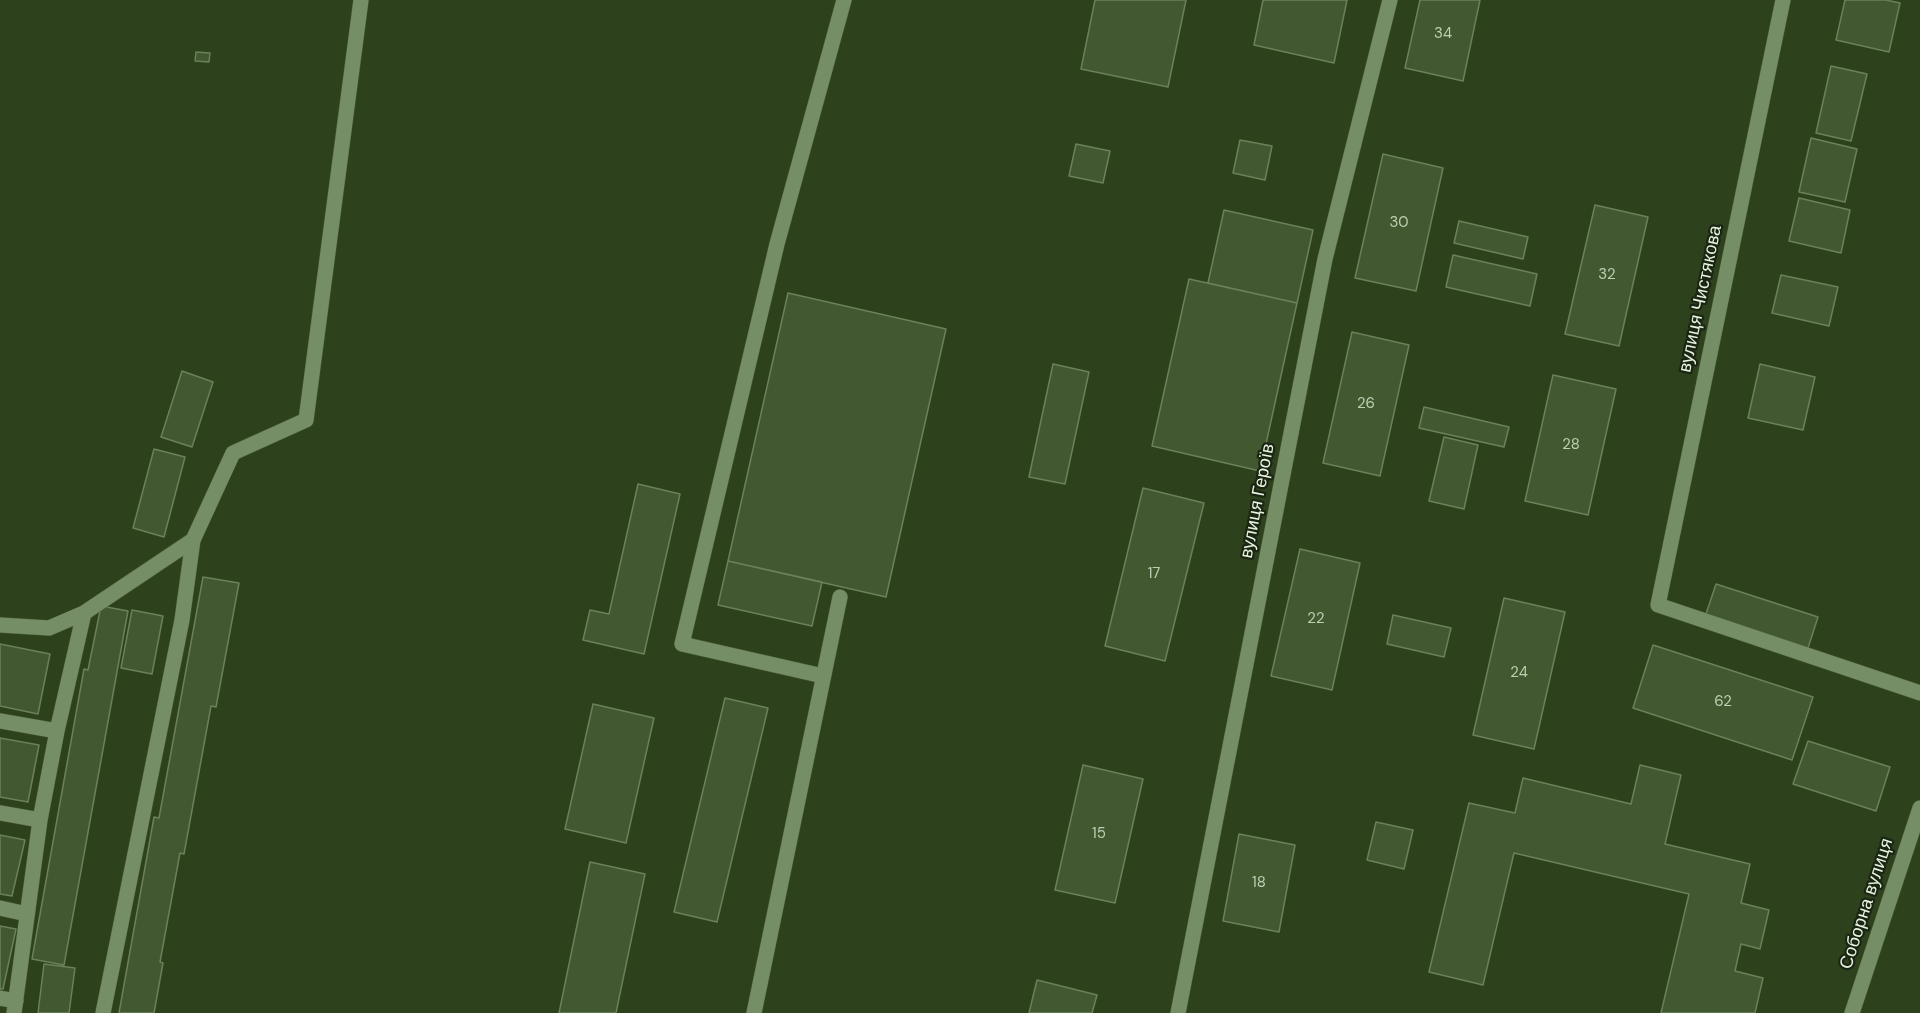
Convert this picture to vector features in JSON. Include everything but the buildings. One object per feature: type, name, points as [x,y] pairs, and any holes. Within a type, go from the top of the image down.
[{"type":"street","points":[[103,1013],[182,620],[193,540],[233,453],[306,420],[361,0]]},
{"type":"street","points":[[823,676],[682,644],[777,244],[844,0]]},
{"type":"street","name":"вулиця Героїв","points":[[1178,1013],[1325,259],[1390,0]]},
{"type":"street","name":"вулиця Чистякова","points":[[1783,0],[1658,605],[1920,693]]},
{"type":"street","points":[[0,625],[49,628],[84,613],[193,540]]},
{"type":"street","points":[[754,1013],[840,597]]},
{"type":"street","points":[[0,998],[15,1007],[40,820],[57,731],[84,613]]},
{"type":"street","points":[[0,721],[57,731]]},
{"type":"street","name":"Соборна вулиця","points":[[1852,1013],[1920,808]]},
{"type":"street","points":[[0,813],[40,820]]},
{"type":"street","points":[[0,908],[27,914]]}]
